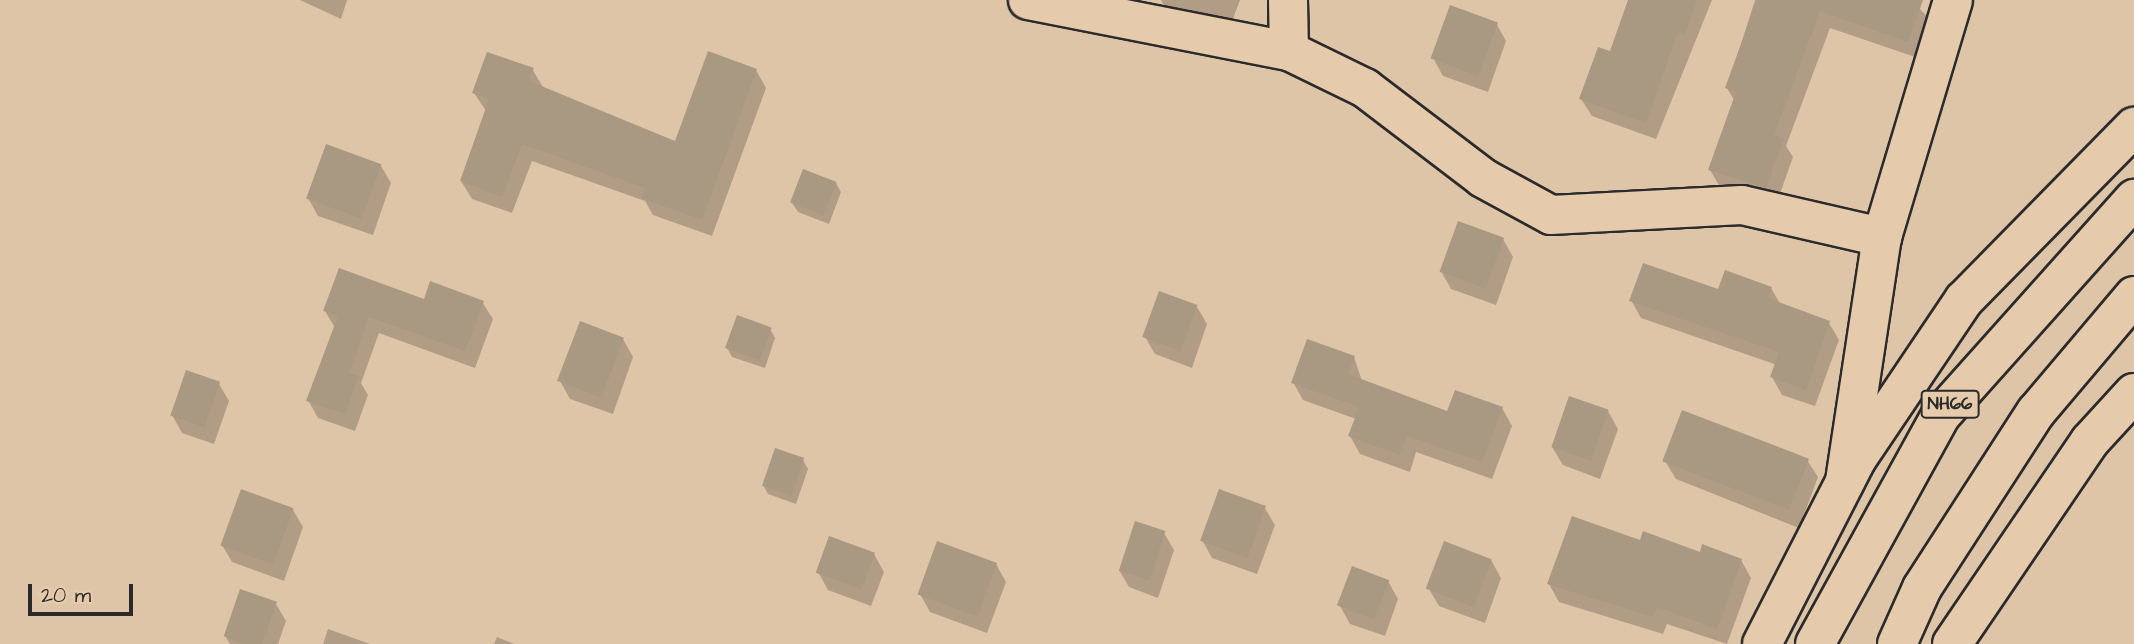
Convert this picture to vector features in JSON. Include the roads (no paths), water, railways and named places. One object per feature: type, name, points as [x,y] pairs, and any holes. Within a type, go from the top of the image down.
[{"type":"main road","points":[[1028,0],[1289,51],[1365,88],[1483,178],[1551,215],[1742,205],[1882,237]]},
{"type":"main road","points":[[1287,0],[1289,51]]},
{"type":"main road","points":[[1845,481],[1882,237],[1953,0]]},
{"type":"main road","points":[[1762,644],[1845,481],[1964,300],[2134,127]]},
{"type":"main road","name":"NH66","points":[[1815,644],[1941,415],[2134,199]]},
{"type":"main road","points":[[1897,644],[1922,588],[2036,412],[2134,296]]},
{"type":"main road","points":[[1952,644],[2090,441],[2134,393]]}]
